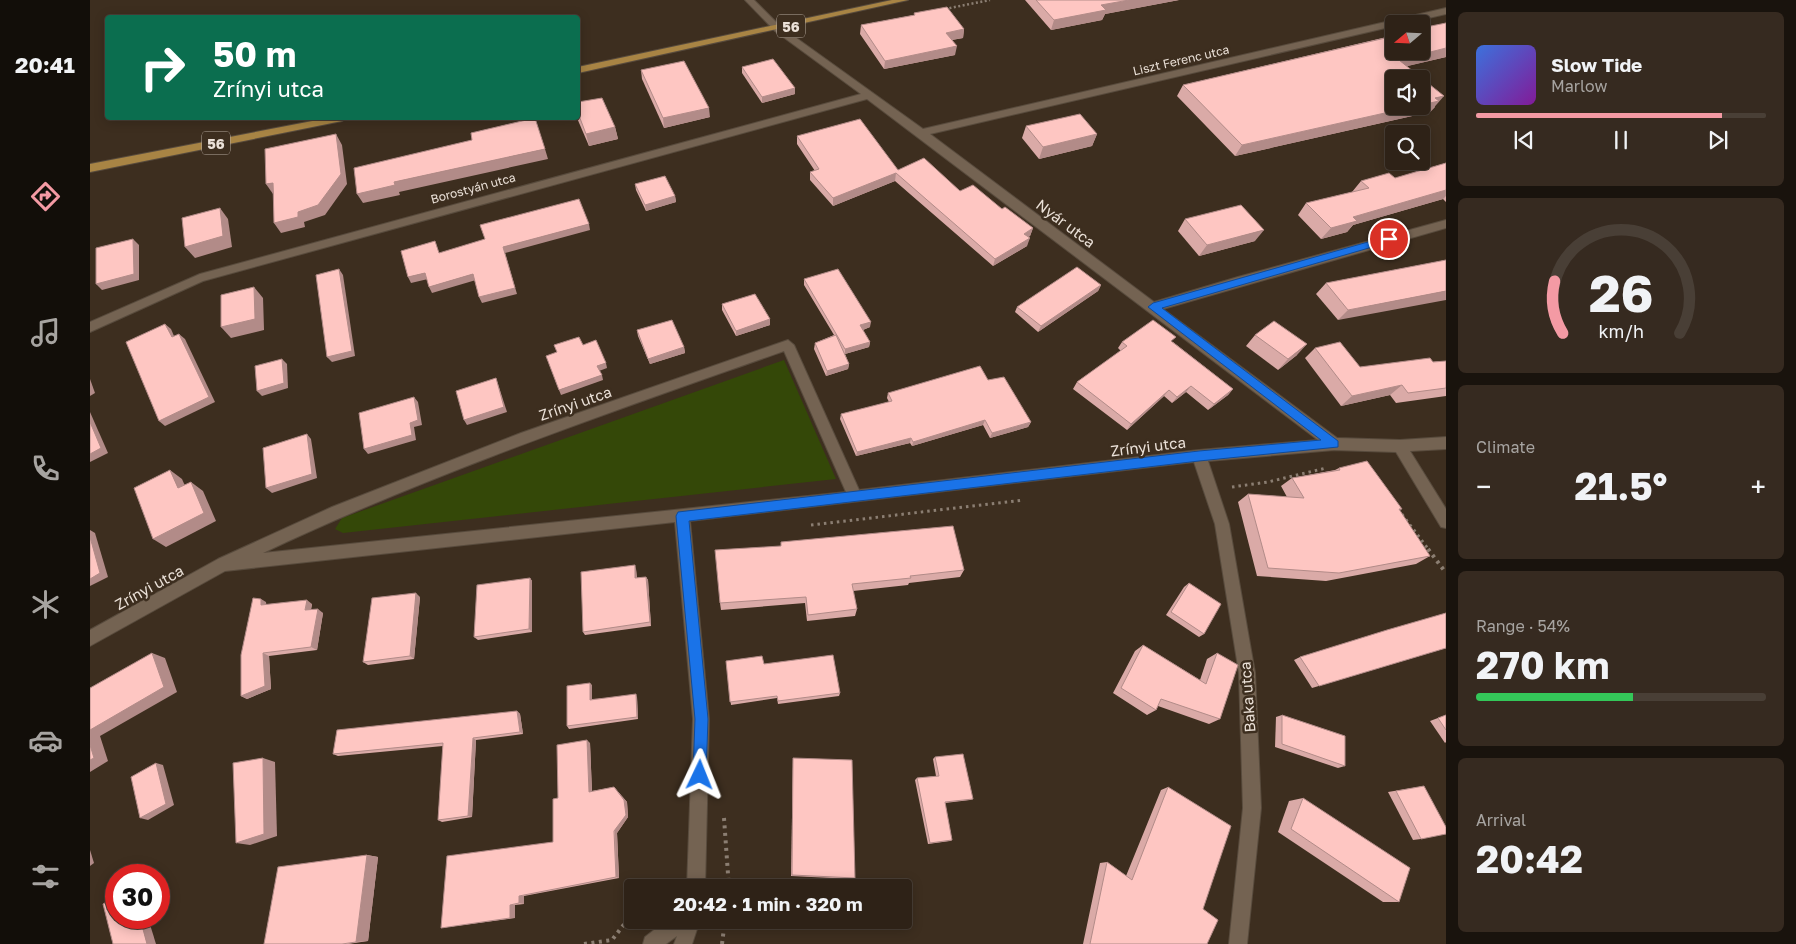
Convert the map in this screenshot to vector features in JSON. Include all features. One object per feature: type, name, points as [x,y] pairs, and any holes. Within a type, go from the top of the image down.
[{"type":"main road","name":"56","points":[[580,70],[904,0]]},
{"type":"main road","name":"56","points":[[90,168],[332,120]]},
{"type":"street","name":"Nyár utca","points":[[749,0],[778,28],[869,94],[1334,444]]},
{"type":"street","name":"Liszt Ferenc utca","points":[[921,133],[1446,11]]},
{"type":"street","name":"Borostyán utca","points":[[90,327],[200,278],[869,94]]},
{"type":"street","points":[[1153,307],[1238,281],[1446,224]]},
{"type":"street","name":"Zrínyi utca","points":[[90,638],[223,564],[337,511],[526,437],[788,345],[856,497]]},
{"type":"street","name":"Zrínyi utca","points":[[223,564],[856,497],[1199,456],[1334,444],[1400,446],[1446,443]]},
{"type":"street","points":[[1400,446],[1446,522]]},
{"type":"street","name":"Baka utca","points":[[1199,456],[1222,524],[1247,673],[1252,808],[1238,944]]},
{"type":"street","points":[[682,516],[702,719],[696,879]]},
{"type":"street","points":[[652,944],[670,929]]},
{"type":"street","points":[[683,944],[688,929]]},
{"type":"path","points":[[1232,488],[1268,484],[1289,475],[1333,468]]},
{"type":"path","points":[[1394,504],[1446,573]]},
{"type":"path","points":[[584,944],[612,940],[624,924]]},
{"type":"path","points":[[722,944],[724,929]]},
{"type":"green space","points":[[784,360],[836,479],[343,533],[335,529],[342,518]]},
{"type":"building","points":[[1036,0],[1129,0],[1101,5],[1106,10],[1054,20]]},
{"type":"building","points":[[947,7],[964,29],[946,33],[957,46],[885,61],[861,25],[915,15],[914,13]]},
{"type":"building","points":[[1446,23],[1446,48],[1430,52],[1430,26]]},
{"type":"building","points":[[1385,38],[1385,60],[1399,60],[1412,70],[1385,70],[1385,113],[1242,145],[1183,85]]},
{"type":"building","points":[[773,59],[795,88],[762,97],[742,67]]},
{"type":"building","points":[[684,61],[709,108],[663,118],[641,70]]},
{"type":"building","points":[[1430,85],[1444,96],[1435,98],[1439,101],[1430,103]]},
{"type":"building","points":[[602,98],[615,127],[586,134],[580,118],[580,102]]},
{"type":"building","points":[[1080,114],[1097,134],[1043,147],[1026,126]]},
{"type":"building","points":[[860,119],[898,170],[924,158],[960,191],[973,185],[1002,209],[1005,207],[1033,228],[1024,234],[1030,238],[995,259],[896,173],[833,198],[810,172],[819,169],[797,136]]},
{"type":"building","points":[[526,120],[536,120],[545,149],[394,182],[395,185],[357,194],[354,168],[472,140],[471,133]]},
{"type":"building","points":[[336,134],[341,174],[318,205],[298,212],[298,217],[274,223],[273,183],[266,184],[265,149]]},
{"type":"building","points":[[1446,163],[1446,190],[1353,217],[1357,221],[1331,228],[1306,203],[1369,188],[1361,181],[1389,173],[1395,178],[1422,170],[1430,170],[1430,168]]},
{"type":"building","points":[[665,176],[675,196],[645,205],[635,184]]},
{"type":"building","points":[[579,199],[589,224],[503,247],[515,288],[479,297],[473,274],[429,287],[425,273],[408,277],[401,251],[435,241],[439,253],[485,239],[480,225]]},
{"type":"building","points":[[1241,205],[1264,230],[1207,245],[1185,219]]},
{"type":"building","points":[[220,208],[223,236],[185,247],[182,218]]},
{"type":"building","points":[[133,239],[134,274],[96,284],[96,248]]},
{"type":"building","points":[[1446,260],[1446,291],[1348,310],[1326,283]]},
{"type":"building","points":[[1077,267],[1101,285],[1041,326],[1017,307]]},
{"type":"building","points":[[339,269],[352,351],[327,357],[316,275]]},
{"type":"building","points":[[838,269],[871,322],[860,325],[870,342],[845,349],[804,279]]},
{"type":"building","points":[[254,287],[255,319],[221,327],[221,295]]},
{"type":"building","points":[[755,294],[770,319],[736,331],[722,304]]},
{"type":"building","points":[[672,320],[684,347],[648,359],[637,330]]},
{"type":"building","points":[[1153,320],[1176,337],[1171,341],[1233,389],[1214,404],[1191,386],[1177,397],[1169,390],[1131,424],[1077,382],[1127,346],[1122,342]]},
{"type":"building","points":[[1274,321],[1307,344],[1288,359],[1255,335]]},
{"type":"building","points":[[165,324],[172,337],[179,334],[209,397],[159,421],[126,342]]},
{"type":"building","points":[[836,335],[849,364],[827,371],[815,343]]},
{"type":"building","points":[[579,337],[583,345],[596,340],[606,363],[597,366],[602,375],[559,390],[546,356],[557,352],[554,345]]},
{"type":"building","points":[[1340,342],[1360,367],[1430,358],[1433,362],[1446,361],[1446,388],[1408,393],[1402,385],[1352,396],[1315,348]]},
{"type":"building","points":[[282,359],[284,383],[257,391],[255,366]]},
{"type":"building","points":[[980,366],[988,380],[1004,377],[1031,422],[992,433],[985,420],[913,442],[911,438],[857,452],[841,414],[892,401],[888,393]]},
{"type":"building","points":[[496,378],[504,407],[464,420],[456,391]]},
{"type":"building","points":[[414,397],[418,420],[410,423],[412,435],[364,449],[359,413]]},
{"type":"building","points":[[90,422],[101,448],[90,454]]},
{"type":"building","points":[[307,434],[312,474],[266,488],[263,448]]},
{"type":"building","points":[[1367,461],[1402,509],[1399,509],[1430,556],[1339,573],[1268,568],[1248,494],[1304,498],[1292,478],[1340,470],[1339,468]]},
{"type":"building","points":[[170,470],[178,488],[191,482],[204,513],[153,539],[134,488]]},
{"type":"building","points":[[953,526],[964,570],[852,584],[857,609],[808,615],[806,597],[720,603],[715,550],[781,546],[781,542]]},
{"type":"building","points":[[90,537],[100,573],[90,579]]},
{"type":"building","points":[[635,565],[635,578],[646,577],[650,622],[583,632],[581,572]]},
{"type":"building","points":[[530,578],[529,629],[474,637],[477,585]]},
{"type":"building","points":[[1189,583],[1221,604],[1204,634],[1171,612]]},
{"type":"building","points":[[416,593],[410,656],[363,662],[372,598]]},
{"type":"building","points":[[253,598],[261,599],[261,605],[307,600],[305,610],[318,609],[311,647],[263,653],[265,686],[241,696],[241,655]]},
{"type":"building","points":[[1446,613],[1446,648],[1319,686],[1300,657],[1387,630]]},
{"type":"building","points":[[1143,645],[1206,684],[1217,653],[1238,665],[1220,719],[1161,699],[1156,710],[1121,688]]},
{"type":"building","points":[[152,653],[164,687],[90,730],[90,688]]},
{"type":"building","points":[[833,655],[840,693],[778,701],[777,696],[730,702],[726,661],[762,656],[764,664]]},
{"type":"building","points":[[590,683],[590,700],[636,694],[637,717],[567,726],[567,686]]},
{"type":"building","points":[[517,711],[520,732],[473,738],[468,816],[438,820],[443,743],[333,754],[337,730]]},
{"type":"building","points":[[1282,715],[1345,736],[1345,766],[1282,744]]},
{"type":"building","points":[[1446,715],[1446,730],[1438,718]]},
{"type":"building","points":[[587,740],[589,792],[614,787],[624,800],[626,815],[614,831],[616,877],[519,896],[519,903],[510,905],[510,918],[441,928],[447,856],[553,842],[553,799],[558,798],[557,745]]},
{"type":"building","points":[[90,745],[94,758],[90,760]]},
{"type":"building","points":[[963,754],[973,799],[945,802],[952,840],[930,843],[917,778],[939,776],[935,757]]},
{"type":"building","points":[[263,758],[264,834],[236,843],[233,763]]},
{"type":"building","points":[[793,758],[852,760],[855,878],[792,875]]},
{"type":"building","points":[[156,763],[166,804],[140,818],[131,777]]},
{"type":"building","points":[[1424,786],[1446,827],[1446,834],[1421,839],[1396,791]]},
{"type":"building","points":[[1168,787],[1231,826],[1203,909],[1218,920],[1207,944],[1090,944],[1107,862],[1132,880]]},
{"type":"building","points":[[1303,798],[1410,868],[1399,902],[1291,829]]},
{"type":"building","points":[[367,855],[356,942],[342,944],[264,944],[278,867]]},
{"type":"building","points":[[109,929],[143,929],[147,944],[113,944]]},
{"type":"route","points":[[700,775],[702,719],[682,516],[1199,456],[1334,444],[1153,307],[1389,239]]}]
